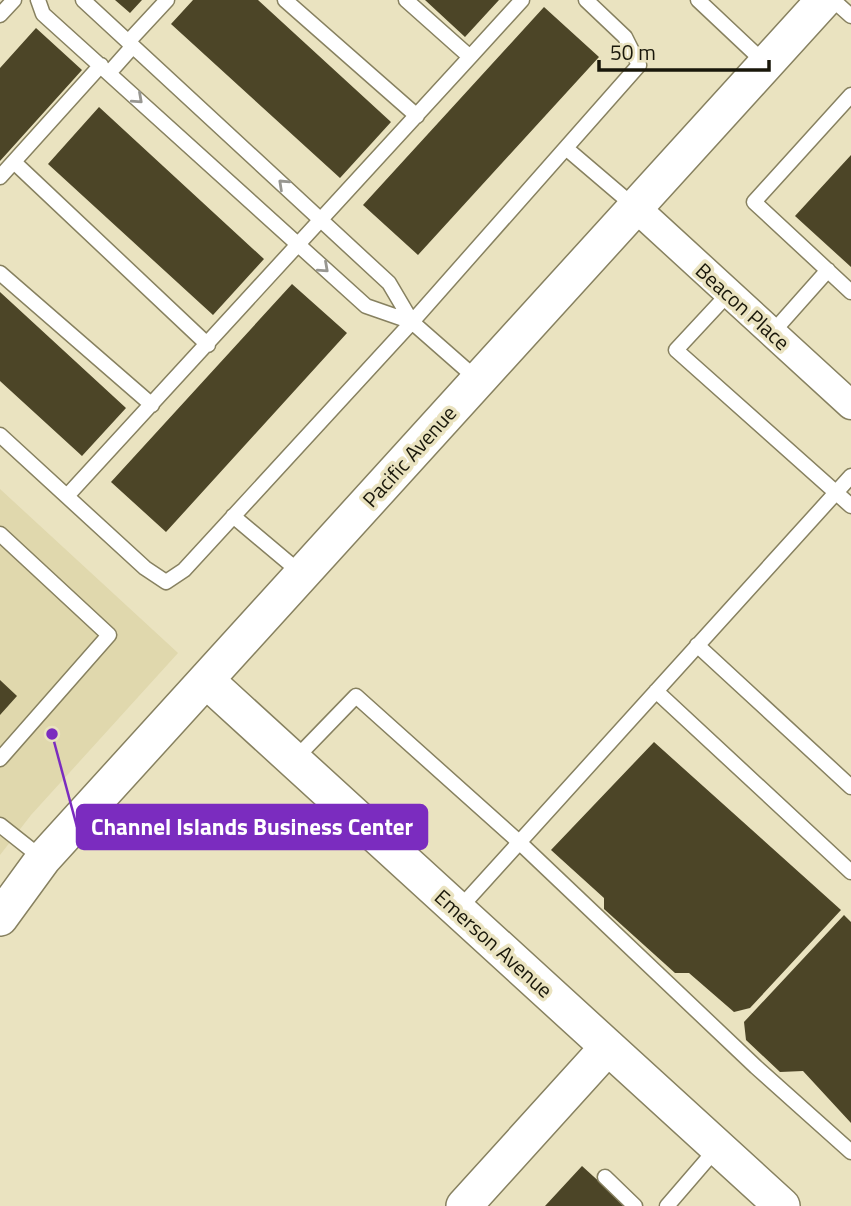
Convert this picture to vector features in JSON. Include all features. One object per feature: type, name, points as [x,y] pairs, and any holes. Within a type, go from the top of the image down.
[{"type":"street","name":"Pacific Avenue","points":[[0,918],[43,859],[824,0]]},
{"type":"street","name":"Beacon Place","points":[[635,207],[851,405]]},
{"type":"street","name":"Emerson Avenue","points":[[206,680],[782,1206]]},
{"type":"street","points":[[464,1206],[608,1047]]},
{"type":"lane","points":[[0,15],[14,0]]},
{"type":"lane","points":[[38,0],[43,14],[366,306],[412,322]]},
{"type":"lane","points":[[83,0],[389,283],[412,322],[478,380]]},
{"type":"lane","points":[[0,177],[131,44],[167,0]]},
{"type":"lane","points":[[285,0],[416,116]]},
{"type":"lane","points":[[406,0],[470,57]]},
{"type":"lane","points":[[68,496],[522,0]]},
{"type":"lane","points":[[0,435],[145,568],[166,582],[184,570],[412,322],[639,65],[625,37],[586,0]]},
{"type":"lane","points":[[698,0],[766,64]]},
{"type":"lane","points":[[833,0],[851,16]]},
{"type":"lane","points":[[851,95],[754,202],[851,292]]},
{"type":"lane","points":[[567,149],[635,207]]},
{"type":"lane","points":[[14,162],[208,345]]},
{"type":"lane","points":[[772,333],[828,270]]},
{"type":"lane","points":[[0,272],[152,405]]},
{"type":"lane","points":[[729,293],[676,350],[851,506]]},
{"type":"lane","points":[[458,909],[851,476]]},
{"type":"lane","points":[[233,516],[302,574]]},
{"type":"lane","points":[[0,534],[109,635],[0,760]]},
{"type":"lane","points":[[697,645],[851,787]]},
{"type":"lane","points":[[656,691],[851,872]]},
{"type":"lane","points":[[294,760],[356,696],[519,842],[755,1067],[851,1152]]},
{"type":"lane","points":[[0,825],[43,859]]},
{"type":"lane","points":[[667,1206],[718,1147]]},
{"type":"lane","points":[[605,1177],[635,1206]]},
{"type":"shaded area","points":[[0,489],[178,653],[31,815],[0,855]]},
{"type":"building","points":[[115,0],[142,0],[130,13]]},
{"type":"building","points":[[193,0],[258,0],[391,122],[340,178],[171,24]]},
{"type":"building","points":[[425,0],[499,0],[465,37]]},
{"type":"building","points":[[544,7],[599,57],[418,255],[363,205]]},
{"type":"building","points":[[36,28],[82,70],[0,161],[0,68]]},
{"type":"building","points":[[99,107],[264,259],[213,315],[48,164]]},
{"type":"building","points":[[851,155],[851,267],[795,216]]},
{"type":"building","points":[[292,284],[347,333],[166,532],[111,482]]},
{"type":"building","points":[[0,292],[126,408],[82,456],[0,381]]},
{"type":"building","points":[[0,680],[17,696],[0,715]]},
{"type":"building","points":[[654,742],[841,910],[750,1008],[734,1012],[689,973],[675,973],[604,909],[604,898],[551,850]]},
{"type":"building","points":[[844,915],[851,922],[851,1123],[803,1071],[780,1072],[746,1040],[744,1022]]},
{"type":"building","points":[[582,1166],[626,1206],[545,1206]]},
{"type":"place","name":"Channel Islands Business Center","points":[[52,734]]}]
